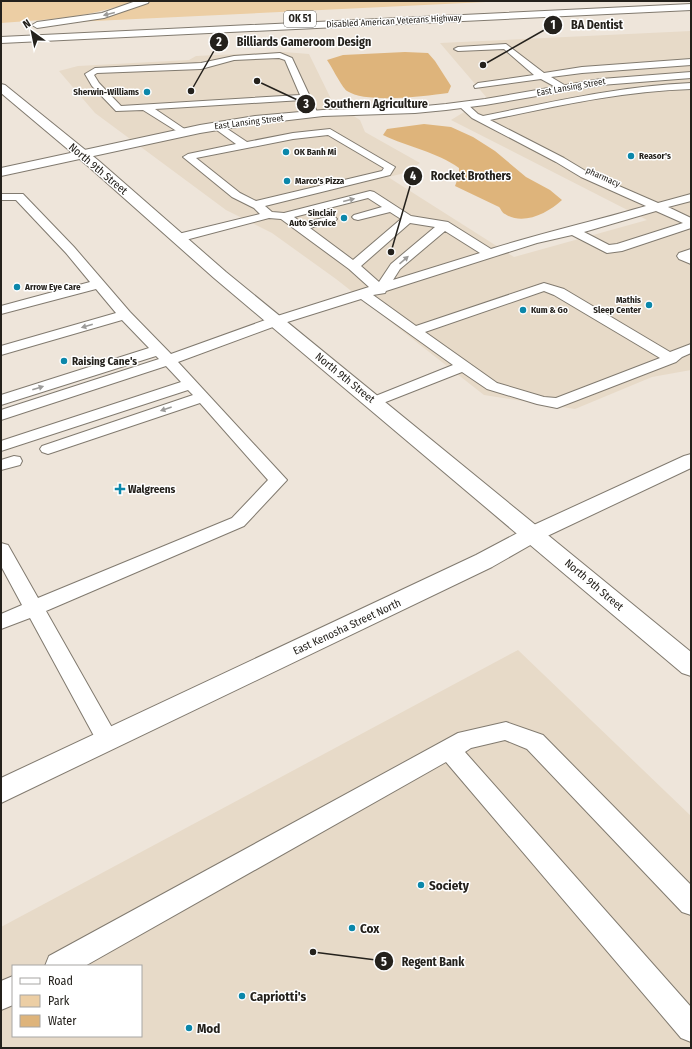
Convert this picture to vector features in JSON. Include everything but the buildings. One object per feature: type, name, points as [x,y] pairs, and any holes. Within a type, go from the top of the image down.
[{"type":"main road","points":[[24,27],[104,15],[144,1]]},
{"type":"main road","name":"Disabled American Veterans Highway","points":[[1,32],[682,1]]},
{"type":"main road","points":[[568,3],[599,5]]},
{"type":"main road","name":"Disabled American Veterans Highway","points":[[1,40],[691,7]]},
{"type":"main road","points":[[516,15],[691,14]]},
{"type":"main road","name":"East Lansing Street","points":[[1,172],[183,132],[217,126],[313,114],[415,110],[464,105],[627,79],[691,75]]},
{"type":"main road","name":"North 9th Street","points":[[1,88],[81,154],[276,321],[691,666]]},
{"type":"main road","name":"East Kenosha Street North","points":[[1,791],[484,561],[534,534],[691,460]]},
{"type":"lane","points":[[458,49],[506,46],[541,76],[563,88]]},
{"type":"lane","points":[[305,97],[119,109],[95,84],[89,74],[95,71],[200,66],[234,58],[280,55],[288,58],[313,114]]},
{"type":"lane","points":[[478,86],[582,70],[691,62]]},
{"type":"lane","points":[[482,119],[597,94],[642,87],[691,86]]},
{"type":"lane","name":"pharmacy","points":[[464,105],[475,116],[495,128],[570,164],[590,169],[629,188],[632,196],[691,223]]},
{"type":"lane","points":[[145,107],[183,132]]},
{"type":"lane","points":[[217,126],[245,145]]},
{"type":"lane","points":[[255,205],[386,173],[390,167],[330,132],[293,136],[188,158],[236,195],[255,205],[269,215]]},
{"type":"lane","points":[[632,196],[644,192]]},
{"type":"lane","points":[[178,238],[269,215],[284,216],[370,194],[408,218],[444,225],[490,254]]},
{"type":"lane","points":[[1,622],[238,522],[278,480],[197,390],[125,315],[70,250],[19,196],[2,195]]},
{"type":"lane","points":[[1,400],[164,355],[364,295],[534,240],[574,231],[691,197]]},
{"type":"lane","points":[[353,214],[386,205]]},
{"type":"lane","points":[[284,216],[353,266],[380,290]]},
{"type":"lane","points":[[353,266],[408,218]]},
{"type":"lane","points":[[300,227],[331,219]]},
{"type":"lane","points":[[574,231],[608,249],[618,248],[691,223]]},
{"type":"lane","points":[[380,290],[395,267],[444,225]]},
{"type":"lane","points":[[691,253],[683,256],[691,260]]},
{"type":"lane","points":[[1,310],[99,284]]},
{"type":"lane","points":[[414,331],[544,287],[559,292],[674,356],[691,362]]},
{"type":"lane","points":[[364,295],[492,386],[542,401],[557,403],[691,348]]},
{"type":"lane","points":[[1,351],[125,315]]},
{"type":"lane","points":[[1,415],[164,355]]},
{"type":"lane","points":[[373,402],[463,366]]},
{"type":"lane","points":[[1,446],[197,390]]},
{"type":"lane","points":[[48,449],[197,390]]},
{"type":"lane","points":[[1,549],[108,740]]},
{"type":"lane","points":[[61,965],[466,740],[506,731],[535,742],[691,903]]},
{"type":"lane","points":[[449,750],[691,1028]]},
{"type":"lane","points":[[1,996],[12,990]]},
{"type":"shaded area","points":[[691,31],[691,370],[652,377],[575,409],[484,395],[336,279],[272,233],[226,210],[95,113],[59,71],[78,66],[189,60],[196,56],[284,52],[309,54],[333,103],[360,120],[365,132],[420,163],[405,173],[388,177],[514,257],[647,220],[451,120],[487,98],[440,43]]},
{"type":"shaded area","points":[[518,650],[691,816],[691,1048],[1,1048],[1,927]]},
{"type":"green space","points":[[1,1],[132,1],[121,6],[82,15],[55,19],[1,23]]},
{"type":"green space","points":[[151,1],[486,2],[73,22],[114,15]]},
{"type":"water","points":[[405,52],[428,53],[451,86],[448,93],[396,98],[356,95],[345,89],[327,60],[343,55]]},
{"type":"water","points":[[424,124],[451,127],[473,137],[495,151],[526,177],[550,190],[562,200],[550,209],[535,216],[520,219],[512,217],[502,212],[499,207],[455,186],[459,175],[459,168],[450,162],[383,135],[387,129]]},
{"type":"place","name":"BA Dentist","points":[[483,65]]},
{"type":"place","name":"Southern Agriculture","points":[[257,81]]},
{"type":"place","name":"Billiards Gameroom Design","points":[[191,91]]},
{"type":"place","name":"Sherwin-Williams","points":[[147,92]]},
{"type":"place","name":"OK Banh Mi","points":[[286,152]]},
{"type":"place","name":"Reasor's","points":[[631,156]]},
{"type":"place","name":"Marco's Pizza","points":[[287,181]]},
{"type":"place","name":"Sinclair Auto Service","points":[[344,218]]},
{"type":"place","name":"Rocket Brothers","points":[[391,252]]},
{"type":"place","name":"Arrow Eye Care","points":[[17,287]]},
{"type":"place","name":"Mathis Sleep Center","points":[[649,305]]},
{"type":"place","name":"Kum & Go","points":[[523,310]]},
{"type":"place","name":"Raising Cane's","points":[[64,361]]},
{"type":"place","name":"Walgreens","points":[[120,489]]},
{"type":"place","name":"Society","points":[[421,885]]},
{"type":"place","name":"Cox","points":[[352,928]]},
{"type":"place","name":"Regent Bank","points":[[313,952]]},
{"type":"place","name":"Capriotti's","points":[[242,996]]},
{"type":"place","name":"Mod","points":[[189,1028]]}]
